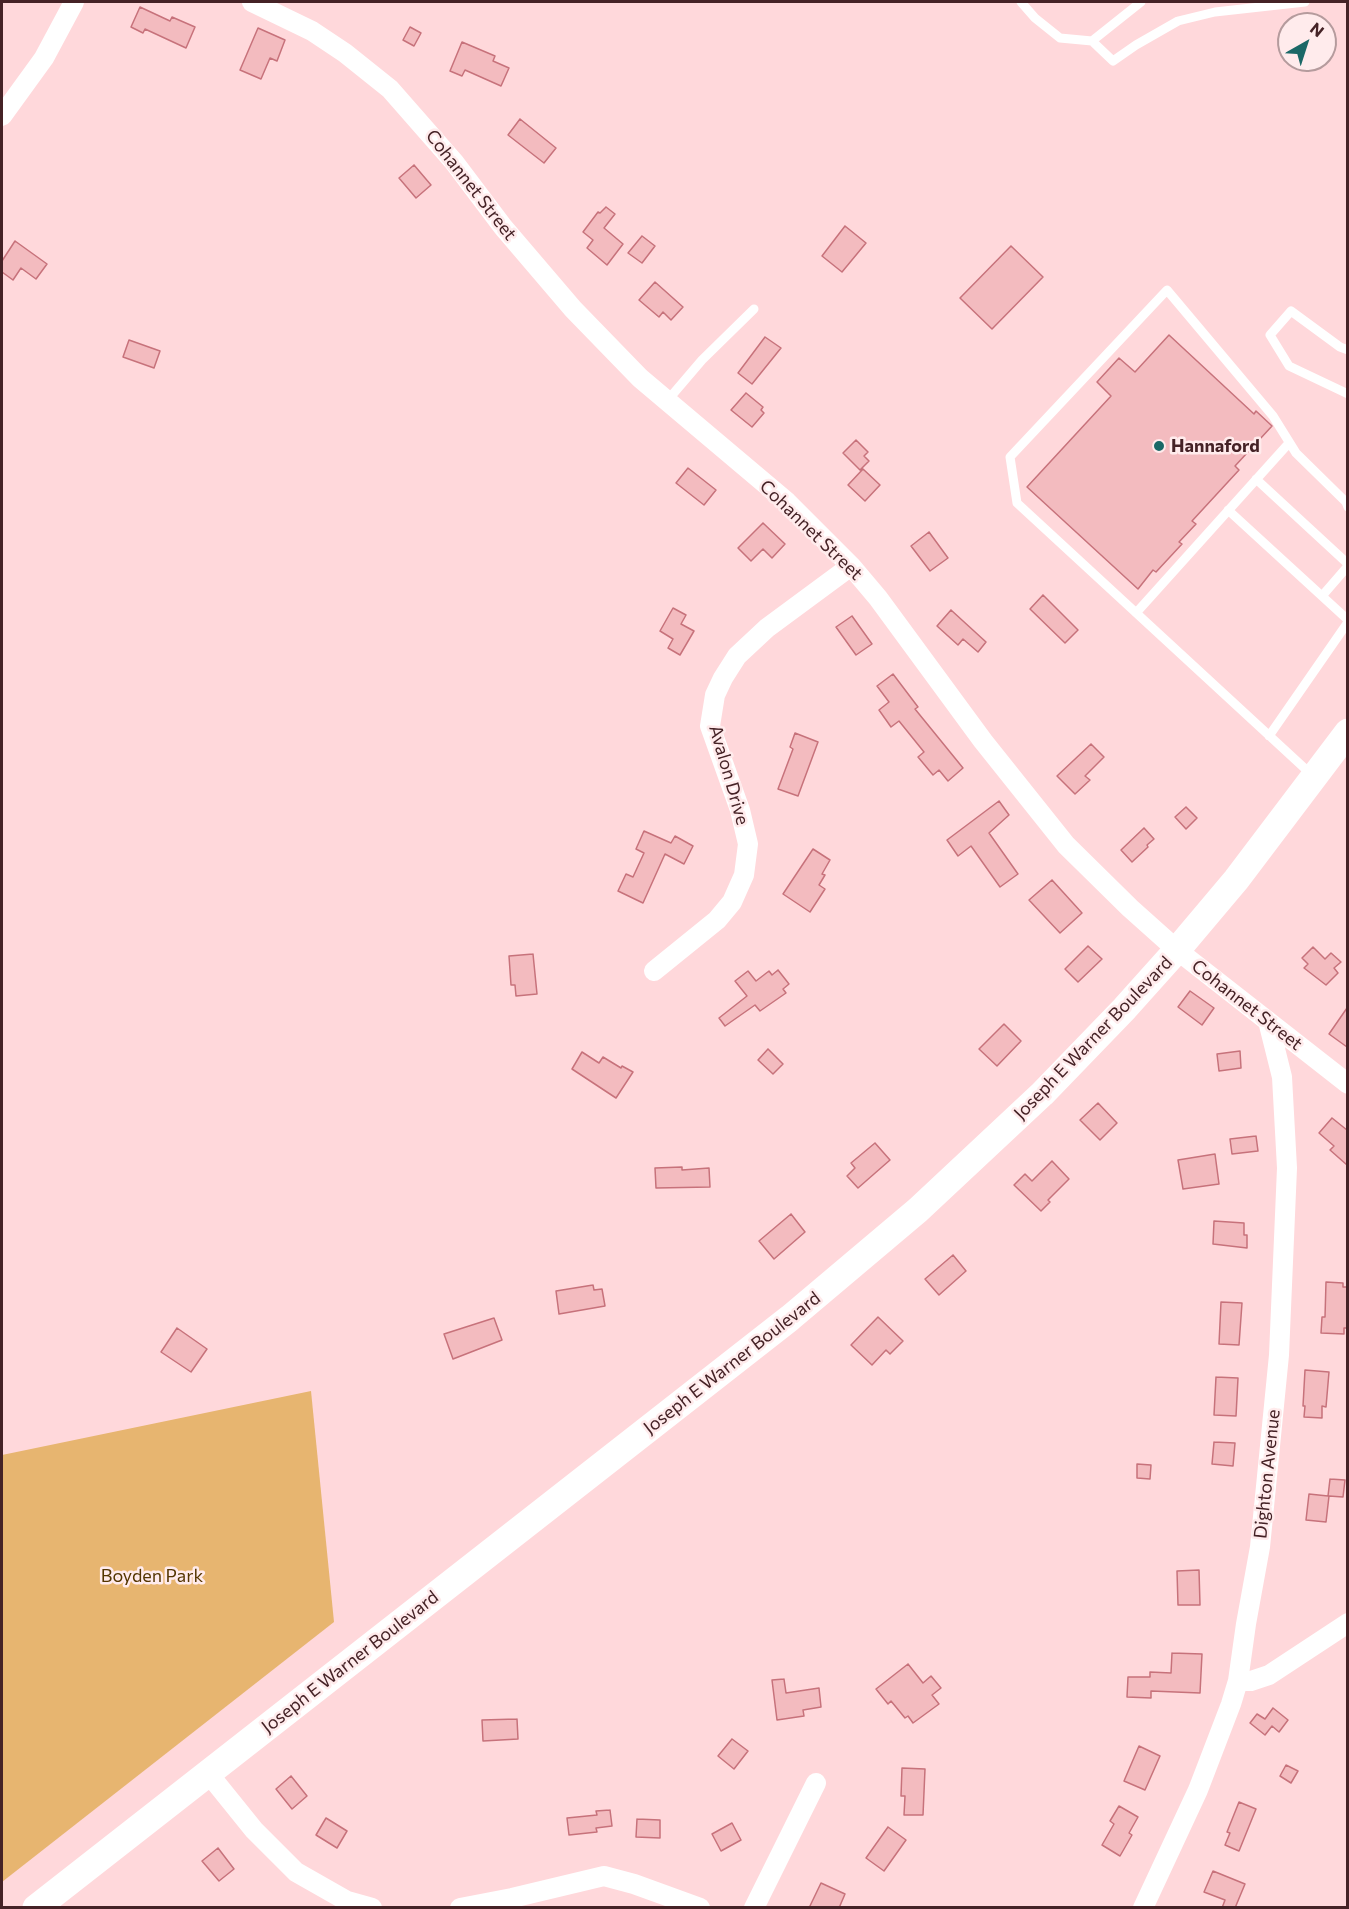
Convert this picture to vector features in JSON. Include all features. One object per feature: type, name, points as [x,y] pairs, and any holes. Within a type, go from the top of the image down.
[{"type":"main road","name":"Joseph E Warner Boulevard","points":[[36,1908],[682,1404],[857,1263],[934,1195],[1041,1094],[1125,1008],[1177,950],[1236,880],[1315,778],[1347,732]]},
{"type":"street","points":[[2,116],[44,58],[74,2]]},
{"type":"street","name":"Cohannet Street","points":[[252,2],[312,31],[345,53],[390,89],[454,162],[503,227],[573,309],[640,378],[787,502],[851,566],[878,598],[990,750],[1066,845],[1177,950],[1347,1084]]},
{"type":"street","name":"Avalon Drive","points":[[654,971],[717,920],[732,902],[744,874],[748,844],[746,833],[710,726],[716,695],[723,678],[737,656],[767,628],[851,566]]},
{"type":"street","name":"Dighton Avenue","points":[[1143,1908],[1198,1790],[1239,1681],[1246,1624],[1260,1547],[1278,1366],[1287,1180],[1282,1077],[1268,1021]]},
{"type":"street","points":[[1239,1681],[1259,1680],[1269,1675],[1347,1623]]},
{"type":"street","points":[[208,1773],[254,1830],[296,1872],[347,1901],[372,1908]]},
{"type":"street","points":[[754,1908],[816,1783]]},
{"type":"street","points":[[460,1908],[604,1876],[700,1908]]},
{"type":"lane","points":[[1021,2],[1035,18],[1060,38],[1092,41],[1113,61],[1178,21],[1215,12],[1266,4],[1305,2]]},
{"type":"lane","points":[[1092,41],[1142,2]]},
{"type":"lane","points":[[1315,778],[1017,503],[1010,457],[1167,290],[1273,416],[1296,453],[1346,502],[1347,507]]},
{"type":"lane","points":[[667,401],[702,360],[754,309]]},
{"type":"lane","points":[[1347,350],[1291,311],[1270,335],[1289,366],[1347,394]]},
{"type":"lane","points":[[1136,613],[1289,443]]},
{"type":"lane","points":[[1256,479],[1347,565],[1322,596]]},
{"type":"lane","points":[[1228,510],[1347,621],[1269,736]]},
{"type":"green space","name":"Boyden Park","points":[[311,1391],[334,1622],[2,1882],[2,1455]]},
{"type":"building","points":[[140,7],[170,21],[172,17],[195,27],[186,48],[145,29],[143,33],[131,27]]},
{"type":"building","points":[[410,27],[421,33],[414,46],[403,40]]},
{"type":"building","points":[[258,28],[285,40],[277,61],[270,58],[261,79],[240,70]]},
{"type":"building","points":[[462,42],[495,56],[493,61],[509,68],[501,86],[465,70],[462,76],[450,71]]},
{"type":"building","points":[[520,119],[556,148],[544,163],[508,135]]},
{"type":"building","points":[[414,165],[431,185],[416,198],[399,178]]},
{"type":"building","points":[[606,207],[615,214],[604,228],[623,244],[607,265],[587,248],[593,240],[583,232],[598,212],[600,213]]},
{"type":"building","points":[[845,226],[866,243],[842,272],[822,256]]},
{"type":"building","points":[[642,236],[655,246],[642,263],[628,253]]},
{"type":"building","points":[[15,241],[47,264],[36,279],[21,268],[13,280],[2,272],[2,261]]},
{"type":"building","points":[[1011,246],[1043,277],[992,329],[960,298]]},
{"type":"building","points":[[655,282],[683,307],[671,320],[663,312],[659,317],[639,300]]},
{"type":"building","name":"Hannaford","points":[[1169,335],[1254,414],[1256,411],[1272,426],[1235,466],[1239,470],[1192,521],[1196,524],[1179,542],[1182,544],[1156,572],[1153,570],[1138,589],[1027,487],[1111,396],[1097,382],[1119,358],[1135,372]]},
{"type":"building","points":[[765,337],[781,348],[752,384],[738,373]]},
{"type":"building","points":[[129,340],[160,351],[154,368],[123,357]]},
{"type":"building","points":[[746,393],[763,407],[761,410],[764,413],[752,427],[731,410]]},
{"type":"building","points":[[856,440],[868,452],[864,456],[869,461],[860,470],[843,453]]},
{"type":"building","points":[[688,468],[716,490],[704,505],[676,483]]},
{"type":"building","points":[[863,469],[880,485],[865,501],[848,485]]},
{"type":"building","points":[[763,523],[785,544],[772,558],[763,549],[751,561],[738,548]]},
{"type":"building","points":[[929,532],[948,558],[930,571],[911,546]]},
{"type":"building","points":[[1043,595],[1078,630],[1065,643],[1030,609]]},
{"type":"building","points":[[673,608],[686,615],[681,624],[694,631],[680,655],[668,648],[673,639],[660,631]]},
{"type":"building","points":[[951,610],[986,642],[978,652],[963,639],[958,645],[937,626]]},
{"type":"building","points":[[852,616],[872,644],[856,655],[836,627]]},
{"type":"building","points":[[893,674],[918,707],[915,709],[963,768],[948,781],[939,770],[933,775],[918,757],[924,752],[899,721],[891,727],[879,710],[889,702],[877,686]]},
{"type":"building","points":[[795,733],[818,742],[798,796],[778,789],[793,749],[790,747]]},
{"type":"building","points":[[1091,744],[1104,757],[1085,776],[1090,780],[1075,794],[1057,776]]},
{"type":"building","points":[[999,801],[1009,815],[989,833],[1018,874],[1000,887],[971,846],[958,856],[947,840]]},
{"type":"building","points":[[1186,807],[1197,818],[1186,829],[1175,817]]},
{"type":"building","points":[[1144,828],[1154,839],[1132,862],[1121,850]]},
{"type":"building","points":[[644,831],[671,843],[675,836],[693,846],[684,864],[665,854],[643,903],[618,891],[626,874],[633,877],[644,853],[636,849]]},
{"type":"building","points":[[813,849],[830,860],[819,885],[825,889],[810,912],[783,894]]},
{"type":"building","points":[[1052,880],[1082,913],[1060,933],[1029,900]]},
{"type":"building","points":[[1088,946],[1102,959],[1078,982],[1065,969]]},
{"type":"building","points":[[1313,947],[1325,959],[1331,953],[1341,962],[1334,968],[1338,973],[1326,985],[1304,968],[1308,964],[1302,958]]},
{"type":"building","points":[[533,954],[537,994],[516,996],[515,985],[511,985],[509,956]]},
{"type":"building","points":[[778,970],[789,984],[783,989],[786,993],[760,1011],[755,1005],[725,1026],[719,1018],[747,996],[735,981],[748,971],[756,981],[769,971],[772,975]]},
{"type":"building","points":[[1190,991],[1214,1008],[1202,1025],[1178,1007]]},
{"type":"building","points":[[1347,1008],[1347,1047],[1329,1034]]},
{"type":"building","points":[[1004,1024],[1021,1041],[997,1066],[979,1049]]},
{"type":"building","points":[[768,1049],[783,1064],[773,1074],[758,1060]]},
{"type":"building","points":[[1240,1051],[1241,1068],[1219,1071],[1217,1054]]},
{"type":"building","points":[[582,1052],[599,1063],[603,1057],[633,1072],[616,1098],[572,1069]]},
{"type":"building","points":[[1098,1103],[1117,1123],[1100,1140],[1080,1120]]},
{"type":"building","points":[[1332,1118],[1347,1130],[1347,1165],[1330,1150],[1334,1146],[1319,1133]]},
{"type":"building","points":[[1256,1136],[1258,1151],[1232,1154],[1230,1139]]},
{"type":"building","points":[[875,1143],[890,1160],[858,1188],[847,1176],[855,1168],[851,1163]]},
{"type":"building","points":[[1215,1154],[1219,1184],[1183,1189],[1178,1160]]},
{"type":"building","points":[[1052,1161],[1069,1179],[1048,1200],[1050,1202],[1041,1211],[1014,1185],[1025,1174],[1032,1181]]},
{"type":"building","points":[[682,1167],[682,1170],[709,1168],[710,1187],[656,1188],[655,1168]]},
{"type":"building","points":[[791,1214],[805,1232],[774,1259],[759,1241]]},
{"type":"building","points":[[1214,1221],[1244,1223],[1247,1248],[1213,1244]]},
{"type":"building","points":[[953,1255],[966,1271],[939,1295],[925,1279]]},
{"type":"building","points":[[1326,1282],[1343,1283],[1343,1287],[1347,1287],[1347,1328],[1344,1328],[1344,1334],[1321,1333],[1322,1317],[1325,1317]]},
{"type":"building","points":[[593,1285],[594,1290],[602,1289],[605,1306],[559,1314],[556,1291]]},
{"type":"building","points":[[1221,1302],[1242,1303],[1239,1345],[1219,1344]]},
{"type":"building","points":[[878,1317],[903,1341],[890,1354],[886,1350],[872,1365],[851,1345]]},
{"type":"building","points":[[494,1318],[502,1340],[453,1359],[444,1334]]},
{"type":"building","points":[[177,1328],[207,1349],[191,1372],[161,1352]]},
{"type":"building","points":[[1305,1370],[1329,1372],[1326,1407],[1322,1406],[1322,1418],[1304,1417]]},
{"type":"building","points":[[1216,1377],[1238,1378],[1236,1416],[1214,1415]]},
{"type":"building","points":[[1214,1442],[1235,1443],[1233,1466],[1212,1464]]},
{"type":"building","points":[[1137,1464],[1151,1465],[1150,1479],[1137,1478]]},
{"type":"building","points":[[1330,1479],[1345,1480],[1343,1497],[1329,1496],[1326,1522],[1306,1520],[1309,1494],[1328,1496]]},
{"type":"building","points":[[1199,1570],[1200,1605],[1178,1605],[1177,1571]]},
{"type":"building","points":[[1172,1653],[1202,1654],[1200,1693],[1151,1691],[1151,1698],[1127,1697],[1128,1677],[1150,1677],[1150,1672],[1171,1673]]},
{"type":"building","points":[[908,1664],[923,1683],[931,1676],[941,1688],[932,1695],[939,1704],[913,1723],[908,1716],[905,1718],[891,1701],[888,1704],[876,1689]]},
{"type":"building","points":[[784,1679],[786,1693],[819,1688],[821,1707],[803,1710],[804,1716],[777,1720],[772,1680]]},
{"type":"building","points":[[1273,1708],[1288,1720],[1279,1732],[1272,1726],[1265,1735],[1250,1723],[1257,1714],[1265,1719]]},
{"type":"building","points":[[517,1719],[518,1739],[483,1741],[482,1720]]},
{"type":"building","points":[[732,1739],[748,1751],[734,1769],[718,1756]]},
{"type":"building","points":[[1139,1746],[1160,1756],[1145,1790],[1124,1781]]},
{"type":"building","points":[[1286,1765],[1298,1771],[1291,1783],[1280,1776]]},
{"type":"building","points":[[902,1768],[925,1769],[923,1815],[904,1815],[905,1796],[901,1796]]},
{"type":"building","points":[[291,1776],[307,1796],[292,1809],[276,1789]]},
{"type":"building","points":[[1239,1802],[1256,1809],[1239,1851],[1225,1845],[1230,1833],[1227,1832]]},
{"type":"building","points":[[1119,1806],[1138,1817],[1129,1833],[1132,1835],[1120,1856],[1102,1845],[1114,1824],[1110,1821]]},
{"type":"building","points":[[610,1810],[612,1826],[596,1828],[597,1832],[569,1835],[567,1818],[597,1815],[596,1811]]},
{"type":"building","points":[[326,1818],[347,1831],[337,1848],[316,1835]]},
{"type":"building","points":[[637,1819],[660,1820],[660,1838],[636,1837]]},
{"type":"building","points":[[732,1823],[741,1840],[721,1851],[712,1834]]},
{"type":"building","points":[[888,1827],[906,1840],[884,1871],[866,1858]]},
{"type":"building","points":[[218,1848],[234,1869],[219,1881],[202,1861]]},
{"type":"building","points":[[1213,1871],[1245,1884],[1235,1908],[1222,1908],[1225,1900],[1204,1892]]},
{"type":"building","points":[[821,1883],[845,1894],[839,1908],[809,1908]]},
{"type":"place","name":"Hannaford","points":[[1159,446]]}]
